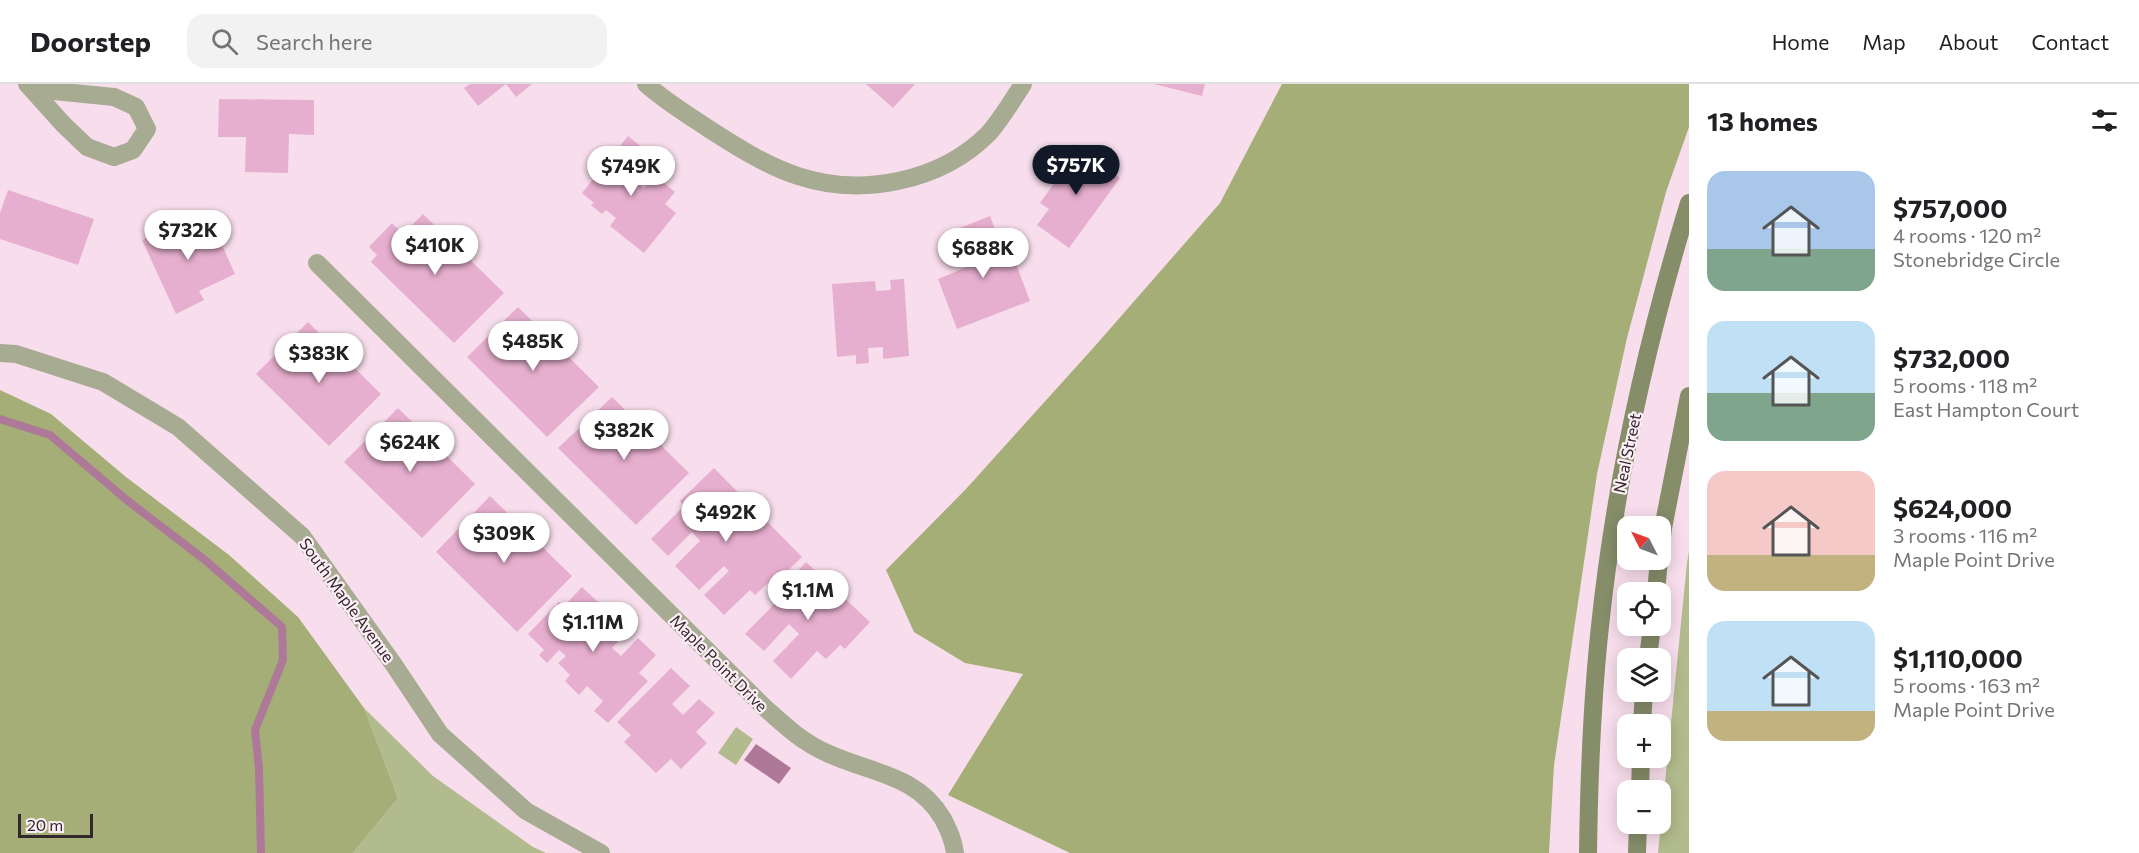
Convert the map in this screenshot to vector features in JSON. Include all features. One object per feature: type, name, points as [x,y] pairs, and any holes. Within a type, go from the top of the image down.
[{"type":"main road","name":"Neal Street","points":[[1588,853],[1592,725],[1600,625],[1620,483],[1668,273],[1689,203]]},
{"type":"main road","points":[[1665,516],[1689,396]]},
{"type":"main road","points":[[1637,853],[1638,834]]},
{"type":"street","points":[[646,84],[685,114],[764,162],[797,176],[836,186],[868,186],[898,180],[933,170],[963,154],[988,133],[1007,110],[1023,84]]},
{"type":"street","points":[[30,87],[114,97],[136,107],[147,129],[133,150],[114,157],[87,147],[30,87]]},
{"type":"street","name":"Maple Point Drive","points":[[316,263],[794,735],[827,753],[908,783],[934,804],[953,837],[955,853]]},
{"type":"street","name":"South Maple Avenue","points":[[0,352],[16,354],[103,382],[178,427],[302,536],[440,734],[526,811],[601,853]]},
{"type":"green space","points":[[1282,84],[1689,84],[1689,127],[1666,192],[1627,338],[1597,474],[1554,765],[1549,853],[1070,853],[948,795],[1023,674],[965,663],[914,632],[886,570],[966,489],[1220,203]]},
{"type":"green space","points":[[0,390],[51,414],[126,477],[229,555],[298,617],[364,708],[398,798],[353,853],[0,853]]},
{"type":"green space","points":[[1689,551],[1689,853],[1658,853],[1660,834],[1671,834],[1671,780],[1665,780],[1666,768],[1671,768],[1671,723]]},
{"type":"green space","points":[[364,708],[433,776],[533,847],[546,853],[353,853],[398,798]]},
{"type":"green space","points":[[736,727],[753,739],[736,765],[718,753]]},
{"type":"shaded area","points":[[756,744],[791,768],[779,784],[744,760]]},
{"type":"building","points":[[470,84],[506,84],[478,106],[464,88]]},
{"type":"building","points":[[506,84],[532,84],[516,97]]},
{"type":"building","points":[[866,84],[915,84],[893,108]]},
{"type":"building","points":[[1154,84],[1205,84],[1202,96]]},
{"type":"building","points":[[219,99],[314,100],[314,135],[289,134],[288,173],[245,172],[246,137],[218,137]]},
{"type":"building","points":[[628,136],[650,154],[631,177],[644,188],[654,175],[675,192],[665,204],[676,213],[644,253],[610,226],[616,218],[606,210],[602,214],[582,193]]},
{"type":"building","points":[[1074,144],[1120,178],[1069,248],[1037,225],[1049,209],[1040,203],[1063,171],[1057,167]]},
{"type":"building","points":[[8,190],[94,219],[78,265],[0,239],[0,213]]},
{"type":"building","points":[[423,214],[504,293],[454,343],[371,262],[377,255],[369,247],[392,223],[403,234]]},
{"type":"building","points":[[209,216],[235,274],[199,291],[204,300],[176,314],[142,240],[178,223],[182,229]]},
{"type":"building","points":[[990,216],[1008,264],[1015,261],[1030,301],[957,329],[938,279],[974,264],[960,228]]},
{"type":"building","points":[[904,279],[909,356],[883,359],[883,347],[868,348],[869,363],[856,364],[856,355],[837,357],[832,284],[875,281],[876,291],[891,290],[890,280]]},
{"type":"building","points":[[518,307],[599,387],[547,437],[467,357]]},
{"type":"building","points":[[308,322],[381,394],[329,446],[256,374]]},
{"type":"building","points":[[612,397],[689,473],[636,525],[558,448]]},
{"type":"building","points":[[398,408],[475,484],[422,538],[344,462]]},
{"type":"building","points":[[714,468],[802,557],[773,585],[768,583],[755,595],[750,590],[724,615],[704,595],[729,571],[724,566],[699,590],[675,566],[700,541],[692,532],[668,556],[651,539],[684,506],[680,501]]},
{"type":"building","points":[[490,496],[572,576],[517,632],[436,552]]},
{"type":"building","points":[[806,562],[870,622],[845,649],[840,645],[826,659],[817,651],[791,679],[773,661],[799,634],[789,624],[764,651],[745,634],[778,600],[774,596]]},
{"type":"building","points":[[582,587],[599,603],[584,619],[594,630],[610,612],[628,630],[612,648],[621,656],[638,638],[656,655],[639,673],[648,681],[608,723],[594,711],[603,701],[587,686],[579,695],[565,681],[570,675],[558,663],[566,656],[559,650],[547,663],[539,655],[544,650],[528,634],[559,602],[564,606]]},
{"type":"building","points":[[671,668],[690,686],[672,704],[683,715],[699,699],[715,713],[696,732],[707,743],[681,769],[671,759],[656,773],[624,742],[631,735],[617,722]]},
{"type":"waterway","points":[[0,419],[50,435],[128,501],[205,560],[282,627],[283,660],[255,730],[259,769],[261,853]]}]
